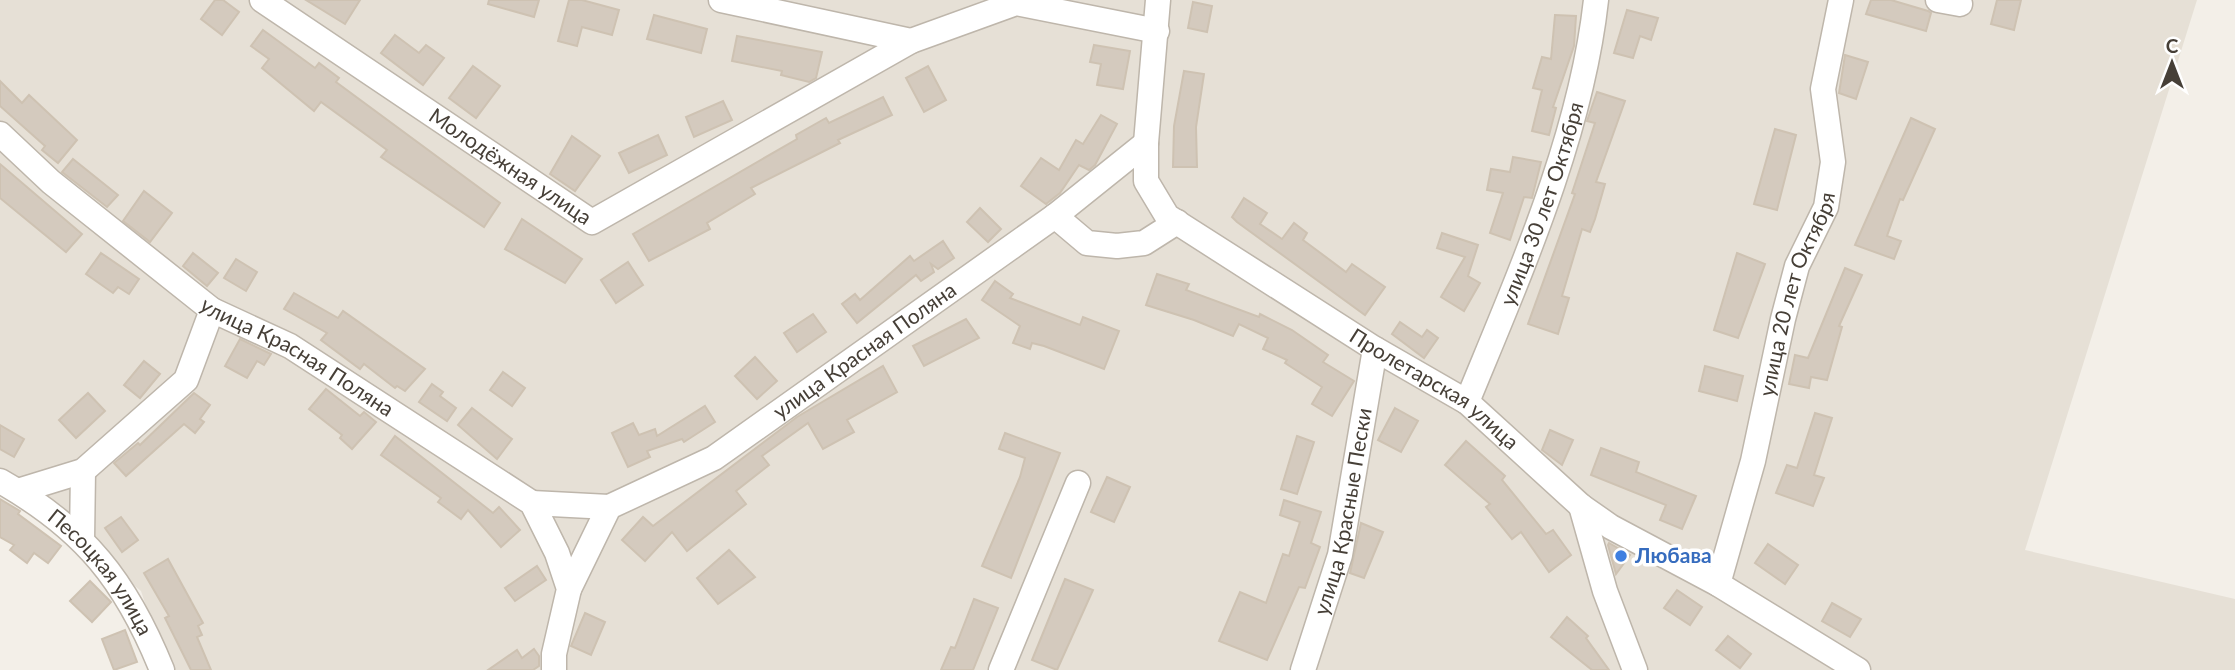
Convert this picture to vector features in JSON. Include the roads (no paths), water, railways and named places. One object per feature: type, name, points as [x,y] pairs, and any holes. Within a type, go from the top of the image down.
[{"type":"street","name":"Молодёжная улица","points":[[262,0],[592,222],[911,41],[1016,3],[1157,31]]},
{"type":"street","points":[[721,0],[911,41]]},
{"type":"street","points":[[1157,31],[1158,0]]},
{"type":"street","name":"улица 30 лет Октября","points":[[1467,402],[1544,212],[1591,43],[1596,0]]},
{"type":"street","name":"улица 20 лет Октября","points":[[1718,584],[1753,461],[1797,266],[1826,208],[1833,162],[1823,89],[1841,0]]},
{"type":"street","name":"Пролетарская улица","points":[[1157,31],[1146,143],[1146,181],[1167,216],[1376,349],[1467,402],[1581,506],[1611,527],[1718,584],[1858,670]]},
{"type":"street","name":"улица Красная Поляна","points":[[0,134],[51,182],[212,310],[290,346],[532,503]]},
{"type":"street","name":"улица Красная Поляна","points":[[609,507],[714,458],[1055,216],[1146,143]]},
{"type":"street","points":[[1055,216],[1087,243],[1117,246],[1144,243],[1177,222]]},
{"type":"street","name":"Песоцкая улица","points":[[9,486],[83,471],[186,380],[212,310]]},
{"type":"street","name":"улица Красные Пески","points":[[1303,670],[1340,555],[1376,349]]},
{"type":"street","points":[[82,540],[83,471]]},
{"type":"street","points":[[1001,670],[1078,483]]},
{"type":"street","name":"Песоцкая улица","points":[[9,486],[82,540],[114,577],[141,620],[162,670]]},
{"type":"street","points":[[554,670],[554,654],[569,589],[609,507],[532,503],[557,553],[569,589]]},
{"type":"street","points":[[1581,506],[1605,591],[1635,670]]},
{"type":"place","name":"Любава","points":[[1621,556]]}]
